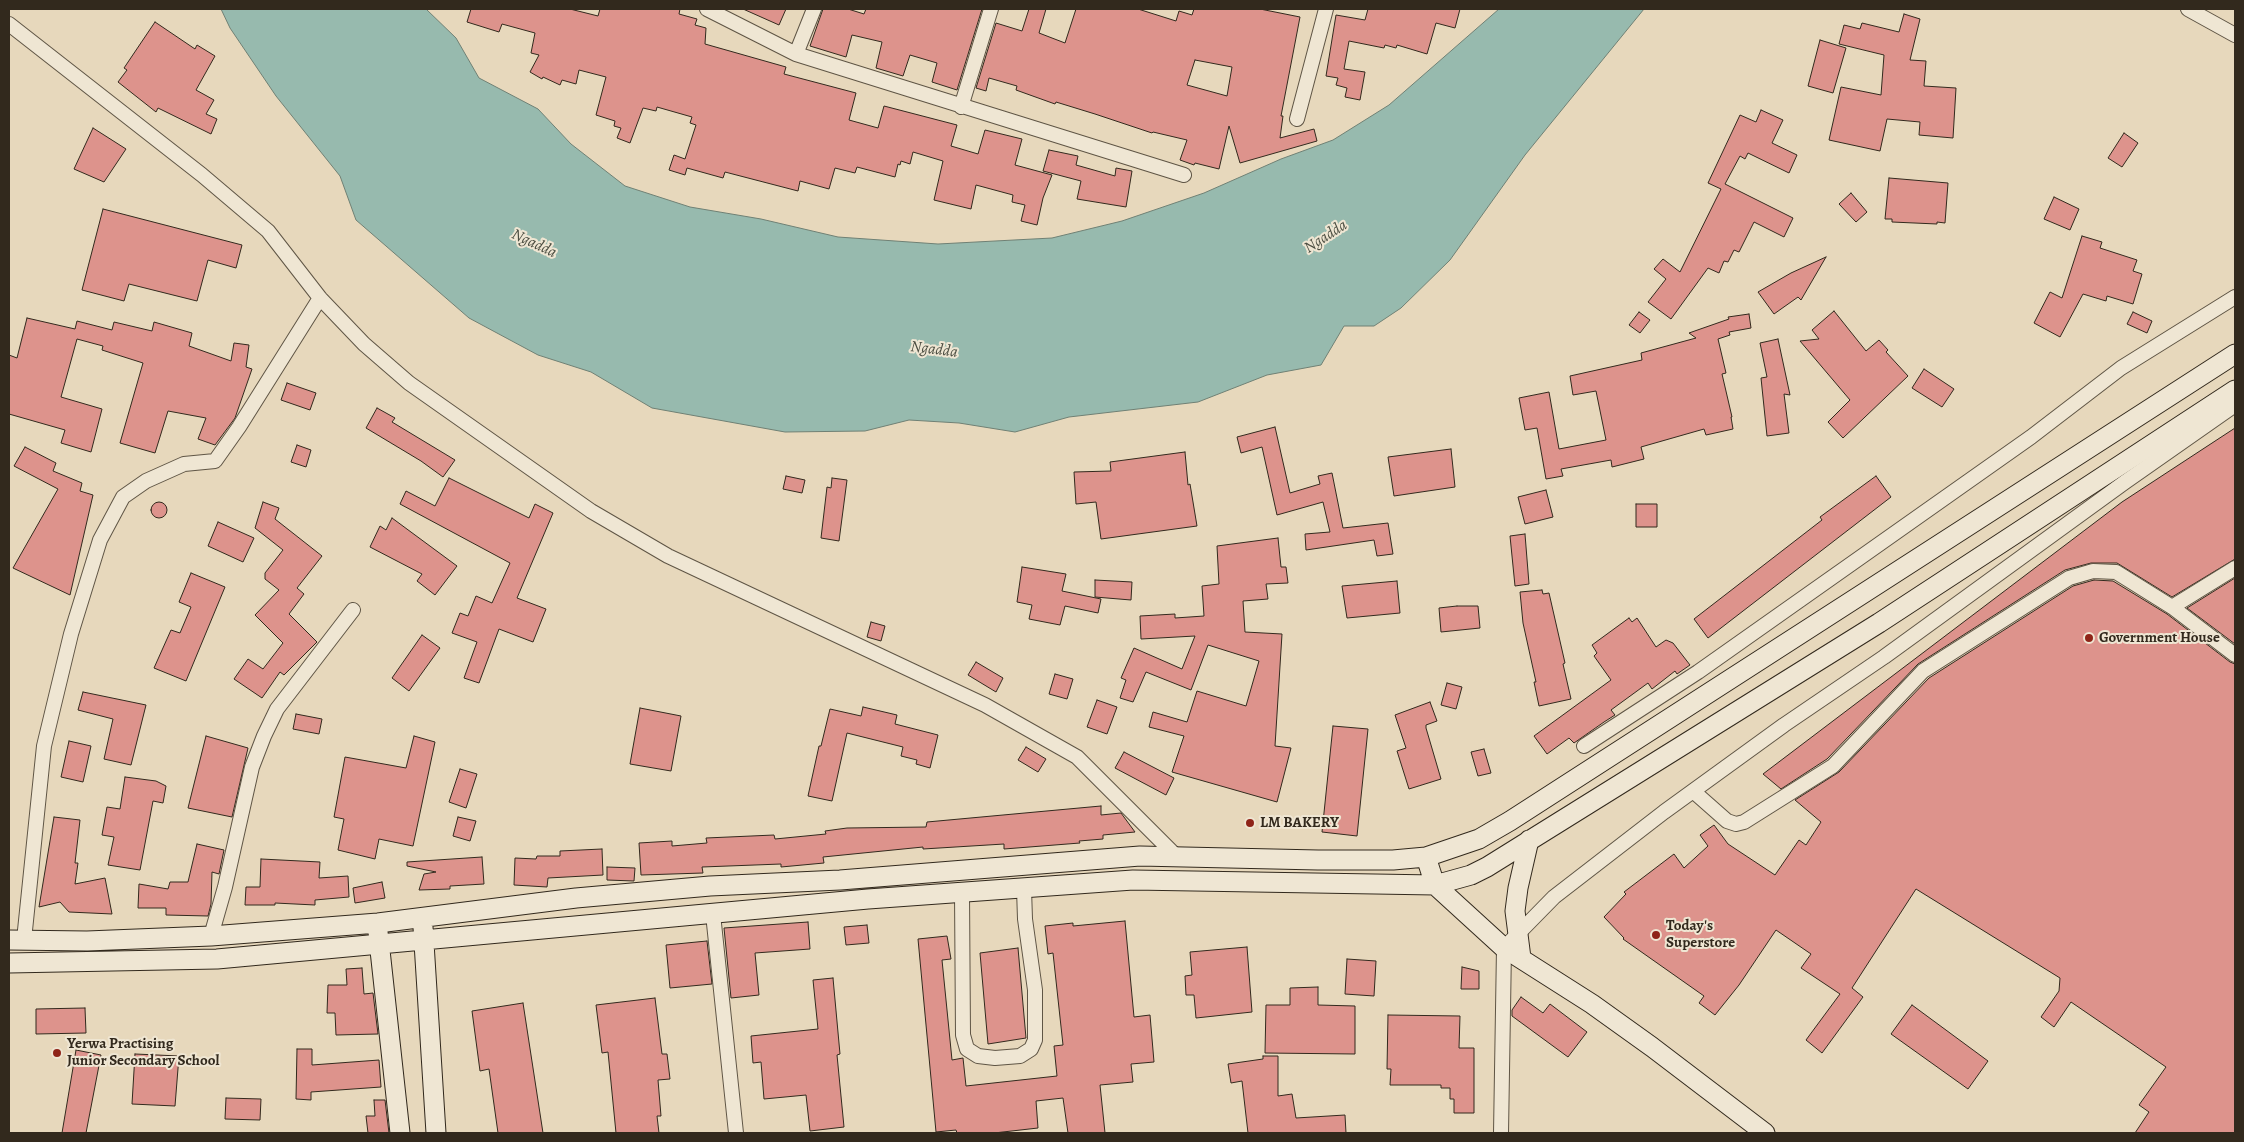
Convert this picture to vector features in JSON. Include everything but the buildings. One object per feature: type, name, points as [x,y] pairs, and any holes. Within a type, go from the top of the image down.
[{"type":"main road","points":[[17,940],[211,936],[378,923],[710,886],[840,880],[1140,856],[1318,860],[1393,860],[1426,857],[1479,839],[1510,821],[2235,354]]},
{"type":"main road","points":[[9,963],[217,959],[380,944],[424,938],[1133,880],[1435,885],[1471,876],[1879,623],[2235,390]]},
{"type":"main road","points":[[1511,941],[1518,888],[1529,840]]},
{"type":"main road","points":[[1426,857],[1435,885],[1511,941],[1521,958],[1652,1046],[1765,1133]]},
{"type":"main road","points":[[422,917],[436,1133]]},
{"type":"main road","points":[[378,923],[400,1133]]},
{"type":"street","points":[[707,9],[796,54],[1184,175]]},
{"type":"street","points":[[796,54],[814,9]]},
{"type":"street","points":[[961,107],[991,9]]},
{"type":"street","points":[[1297,119],[1323,9]]},
{"type":"street","points":[[2188,9],[2235,35]]},
{"type":"street","points":[[9,24],[202,175],[268,231],[320,298],[364,344],[409,383],[591,511],[668,556],[985,705],[1077,757],[1176,856]]},
{"type":"street","points":[[1584,746],[1698,672],[2031,436],[2121,368],[2235,297]]},
{"type":"street","points":[[17,940],[44,746],[71,634],[100,540],[123,497],[146,481],[184,464],[215,461],[239,427],[320,298]]},
{"type":"street","points":[[1501,1133],[1511,941],[1554,897],[1693,791],[1784,725],[1884,657],[2125,482],[2235,405]]},
{"type":"street","points":[[2172,607],[2235,568]]},
{"type":"street","points":[[1693,791],[1727,822],[1736,824],[1744,822],[1833,766],[1923,671],[2069,578],[2093,571],[2116,572],[2172,607],[2235,655]]},
{"type":"street","points":[[211,936],[225,887],[252,767],[264,736],[277,709],[353,610]]},
{"type":"street","points":[[962,893],[963,1034],[967,1049],[978,1056],[996,1058],[1020,1056],[1031,1049],[1035,1040],[1035,990],[1024,889]]},
{"type":"street","points":[[713,914],[736,1133]]},
{"type":"water","name":"Ngadda","points":[[221,9],[426,9],[456,38],[479,78],[538,109],[571,144],[625,186],[690,207],[761,219],[838,237],[938,244],[1052,238],[1122,221],[1204,193],[1281,159],[1333,140],[1389,105],[1499,9],[1644,9],[1525,155],[1450,260],[1401,308],[1374,326],[1344,326],[1321,365],[1267,375],[1198,402],[1069,417],[1015,432],[959,423],[909,420],[865,431],[785,432],[652,408],[591,372],[538,355],[469,318],[356,220],[340,176],[276,96],[230,28]]},
{"type":"place","name":"Government House","points":[[2089,638]]},
{"type":"place","name":"LM BAKERY","points":[[1250,823]]},
{"type":"place","name":"Today's Superstore","points":[[1656,935]]},
{"type":"place","name":"Yerwa Practising Junior Secondary School","points":[[57,1053]]}]
